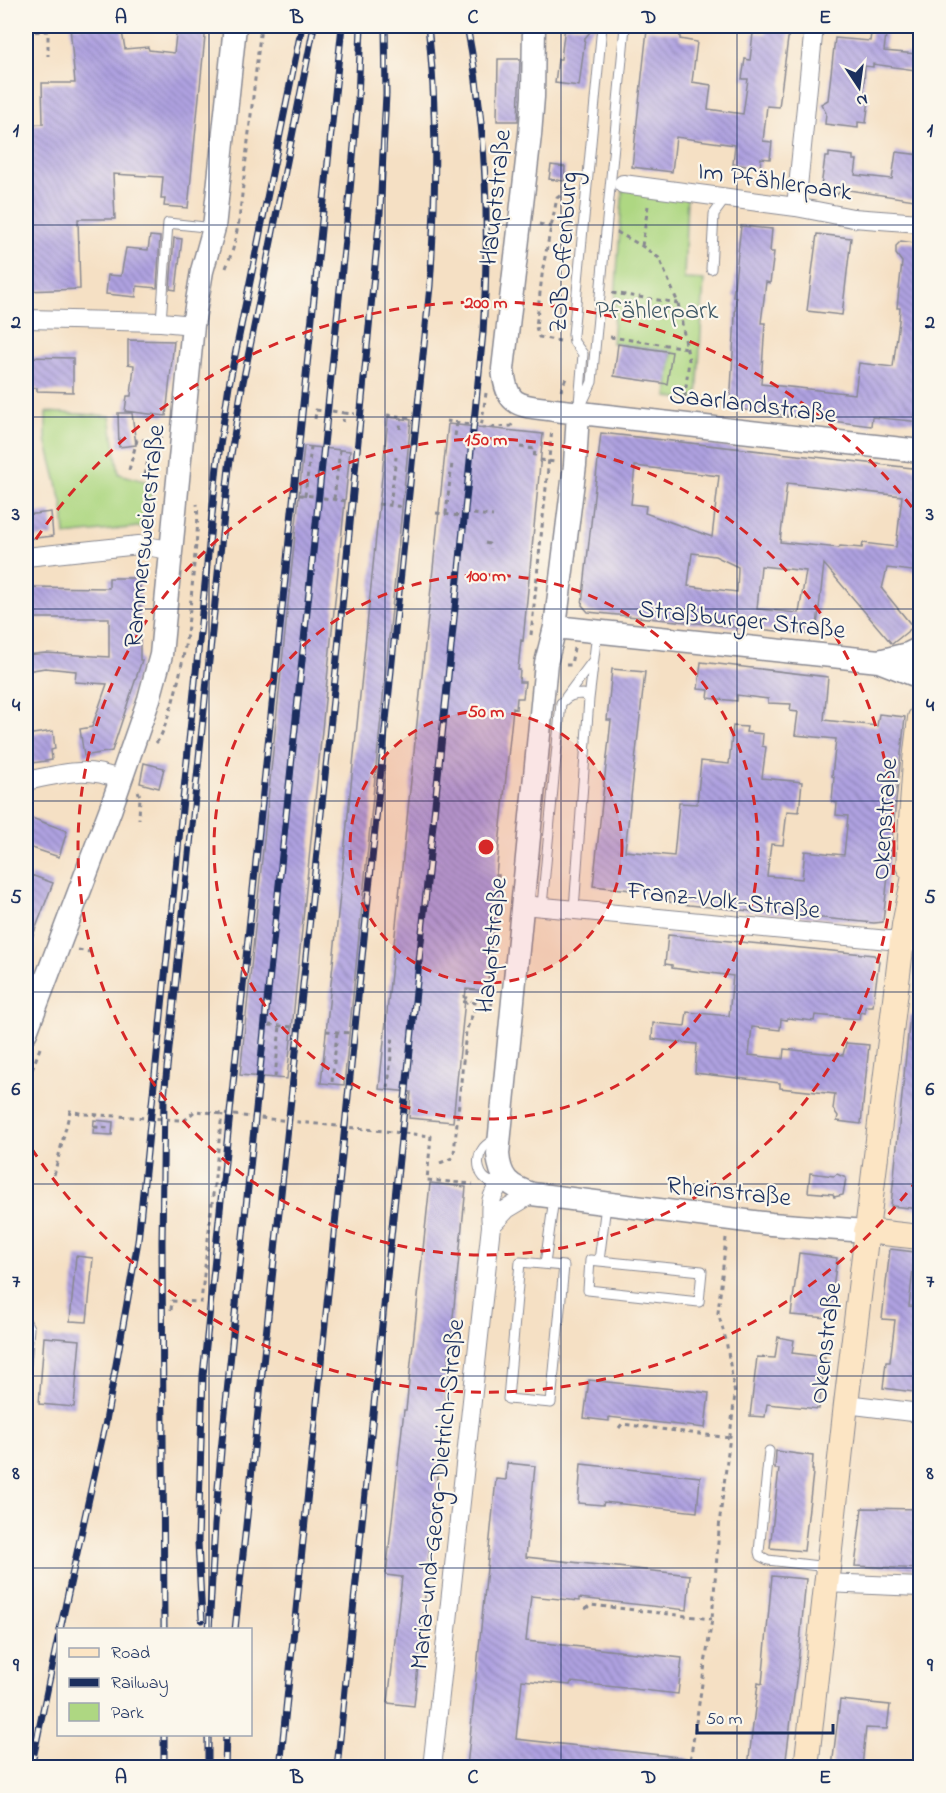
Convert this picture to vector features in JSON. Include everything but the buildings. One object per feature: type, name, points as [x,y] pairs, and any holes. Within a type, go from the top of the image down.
[{"type":"main road","name":"Okenstraße","points":[[909,937],[919,732]]},
{"type":"main road","name":"Okenstraße","points":[[806,1767],[866,1231],[921,847]]},
{"type":"main road","name":"Rheinstraße","points":[[866,1231],[921,1237]]},
{"type":"street","name":"Rammersweierstraße","points":[[26,1032],[120,780],[149,699],[161,655],[193,325],[202,271],[214,228],[235,26]]},
{"type":"street","points":[[796,207],[814,26]]},
{"type":"street","name":"Hauptstraße","points":[[523,406],[510,398],[503,369],[530,135],[533,97],[532,29]]},
{"type":"street","name":"Im Pfählerpark","points":[[623,184],[796,207],[853,218],[921,223]]},
{"type":"street","points":[[26,319],[161,322],[193,325]]},
{"type":"street","points":[[523,406],[578,412]]},
{"type":"street","name":"Hauptstraße","points":[[504,1177],[499,1166],[499,1137],[532,906],[546,663],[555,627],[575,465],[578,412]]},
{"type":"street","name":"Saarlandstraße","points":[[578,412],[921,451]]},
{"type":"street","points":[[26,557],[139,546],[170,550]]},
{"type":"street","name":"Straßburger Straße","points":[[555,627],[879,661],[921,677]]},
{"type":"street","points":[[879,661],[914,651]]},
{"type":"street","points":[[26,781],[79,770],[104,774],[120,780]]},
{"type":"street","name":"Franz-Volk-Straße","points":[[532,906],[909,937]]},
{"type":"street","points":[[504,1177],[515,1189],[532,1194]]},
{"type":"street","name":"Maria-und-Georg-Dietrich-Straße","points":[[432,1767],[491,1226],[489,1203],[504,1177]]},
{"type":"street","points":[[491,1226],[507,1209],[532,1194]]},
{"type":"street","name":"Rheinstraße","points":[[532,1194],[728,1218],[866,1231]]},
{"type":"street","points":[[846,1404],[921,1413]]},
{"type":"street","points":[[826,1575],[921,1587]]},
{"type":"lane","name":"ZOB Offenburg","points":[[578,412],[583,354],[574,342],[573,335],[585,191],[603,26]]},
{"type":"lane","name":"ZOB Offenburg","points":[[578,412],[592,382],[625,26]]},
{"type":"lane","points":[[711,269],[714,214],[725,199]]},
{"type":"lane","points":[[161,322],[168,223],[214,228]]},
{"type":"lane","points":[[574,910],[589,699],[597,631]]},
{"type":"lane","points":[[532,906],[561,703],[593,660]]},
{"type":"lane","points":[[561,703],[575,694],[583,694],[589,699]]},
{"type":"lane","points":[[545,1264],[554,1198]]},
{"type":"lane","points":[[599,1261],[606,1204]]},
{"type":"lane","points":[[590,1260],[599,1261],[702,1271],[699,1302],[588,1290],[590,1260]]},
{"type":"lane","points":[[520,1262],[545,1264],[564,1266],[551,1403],[508,1400],[520,1262]]},
{"type":"lane","points":[[26,1322],[29,1328],[26,1364]]},
{"type":"lane","points":[[769,1451],[760,1556],[826,1575]]},
{"type":"path","points":[[26,32],[48,31],[48,56]]},
{"type":"path","points":[[642,246],[651,188]]},
{"type":"path","points":[[574,342],[539,337],[536,327],[543,267],[557,198],[564,193],[585,191]]},
{"type":"path","points":[[607,229],[642,246],[659,258],[678,303],[688,348],[684,403]]},
{"type":"path","points":[[601,291],[678,303]]},
{"type":"path","points":[[596,335],[688,348]]},
{"type":"path","points":[[481,428],[511,426],[523,406]]},
{"type":"path","points":[[530,637],[554,410]]},
{"type":"path","points":[[315,418],[316,411],[323,411]]},
{"type":"path","points":[[332,411],[355,414]]},
{"type":"path","points":[[343,422],[344,413]]},
{"type":"path","points":[[387,415],[412,418]]},
{"type":"path","points":[[400,429],[401,417]]},
{"type":"path","points":[[446,421],[469,424]]},
{"type":"path","points":[[456,436],[457,423]]},
{"type":"path","points":[[129,470],[138,441],[152,440],[167,435],[182,435]]},
{"type":"path","points":[[145,475],[152,440]]},
{"type":"path","points":[[305,496],[311,447]]},
{"type":"path","points":[[520,447],[535,448],[534,459]]},
{"type":"path","points":[[334,499],[340,450]]},
{"type":"path","points":[[390,505],[396,457]]},
{"type":"path","points":[[540,460],[549,461]]},
{"type":"path","points":[[446,514],[452,463]]},
{"type":"path","points":[[298,495],[314,496]]},
{"type":"path","points":[[323,498],[347,501]]},
{"type":"path","points":[[378,504],[405,507]]},
{"type":"path","points":[[436,513],[460,516]]},
{"type":"path","points":[[473,514],[493,516]]},
{"type":"path","points":[[485,543],[489,544],[490,549]]},
{"type":"path","points":[[914,651],[921,608]]},
{"type":"path","points":[[76,950],[90,952]]},
{"type":"path","points":[[463,996],[472,1003]]},
{"type":"path","points":[[463,1002],[495,1005]]},
{"type":"path","points":[[440,1163],[447,1162],[454,1153],[466,1031],[477,1003]]},
{"type":"path","points":[[269,1025],[293,1027]]},
{"type":"path","points":[[275,1077],[280,1026]]},
{"type":"path","points":[[326,1031],[350,1033]]},
{"type":"path","points":[[332,1082],[337,1032]]},
{"type":"path","points":[[388,1088],[393,1035]]},
{"type":"path","points":[[54,1175],[70,1111],[84,1114],[180,1120],[185,1120],[195,1111],[431,1136],[426,1180],[474,1184]]},
{"type":"path","points":[[171,1310],[172,1301],[201,1302],[222,1114]]},
{"type":"path","points":[[94,1127],[112,1128]]},
{"type":"path","points":[[688,1767],[712,1619],[720,1517],[735,1395],[726,1340],[718,1313],[728,1218]]},
{"type":"path","points":[[619,1428],[622,1424],[730,1438]]},
{"type":"path","points":[[585,1609],[591,1605],[712,1619]]},
{"type":"green space","name":"Pfählerpark","points":[[623,186],[687,196],[684,279],[704,280],[697,400],[667,397],[672,352],[612,343]]},
{"type":"green space","points":[[46,412],[110,416],[119,474],[152,483],[147,526],[65,535],[63,506],[46,440]]},
{"type":"railway","points":[[60,1628],[106,1421],[138,1241],[217,466],[229,385],[302,26]]},
{"type":"railway","points":[[164,1628],[162,1242],[164,1097],[229,467],[242,387],[314,26]]},
{"type":"railway","points":[[202,1620],[198,1542],[203,1375],[342,26]]},
{"type":"railway","points":[[209,1628],[221,1451],[350,191],[358,100],[361,26]]},
{"type":"railway","points":[[235,1628],[333,700],[380,213],[386,94],[385,26]]},
{"type":"railway","points":[[280,1768],[430,286],[435,156],[428,26]]},
{"type":"railway","points":[[337,1768],[483,333],[486,256],[485,179],[479,102],[467,26]]},
{"type":"railway","points":[[31,1768],[57,1643]]},
{"type":"railway","points":[[164,1736],[164,1768]]},
{"type":"railway","points":[[208,1736],[208,1768]]},
{"type":"railway","points":[[225,1768],[226,1736]]}]
